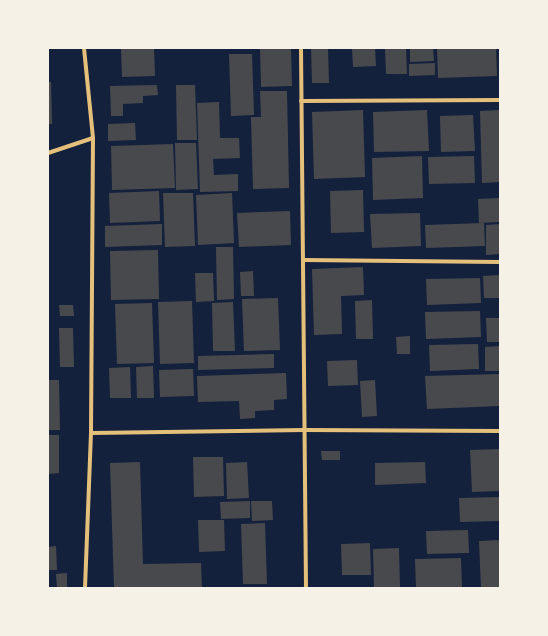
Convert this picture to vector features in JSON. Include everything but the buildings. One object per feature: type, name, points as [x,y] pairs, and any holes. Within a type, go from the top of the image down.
[{"type":"street","points":[[84,48],[93,138],[92,433],[85,588]]},
{"type":"street","points":[[301,48],[306,588]]},
{"type":"street","points":[[301,101],[500,100]]},
{"type":"street","points":[[48,153],[93,138]]},
{"type":"street","points":[[303,260],[500,262]]},
{"type":"street","points":[[92,433],[304,430],[500,431]]}]
